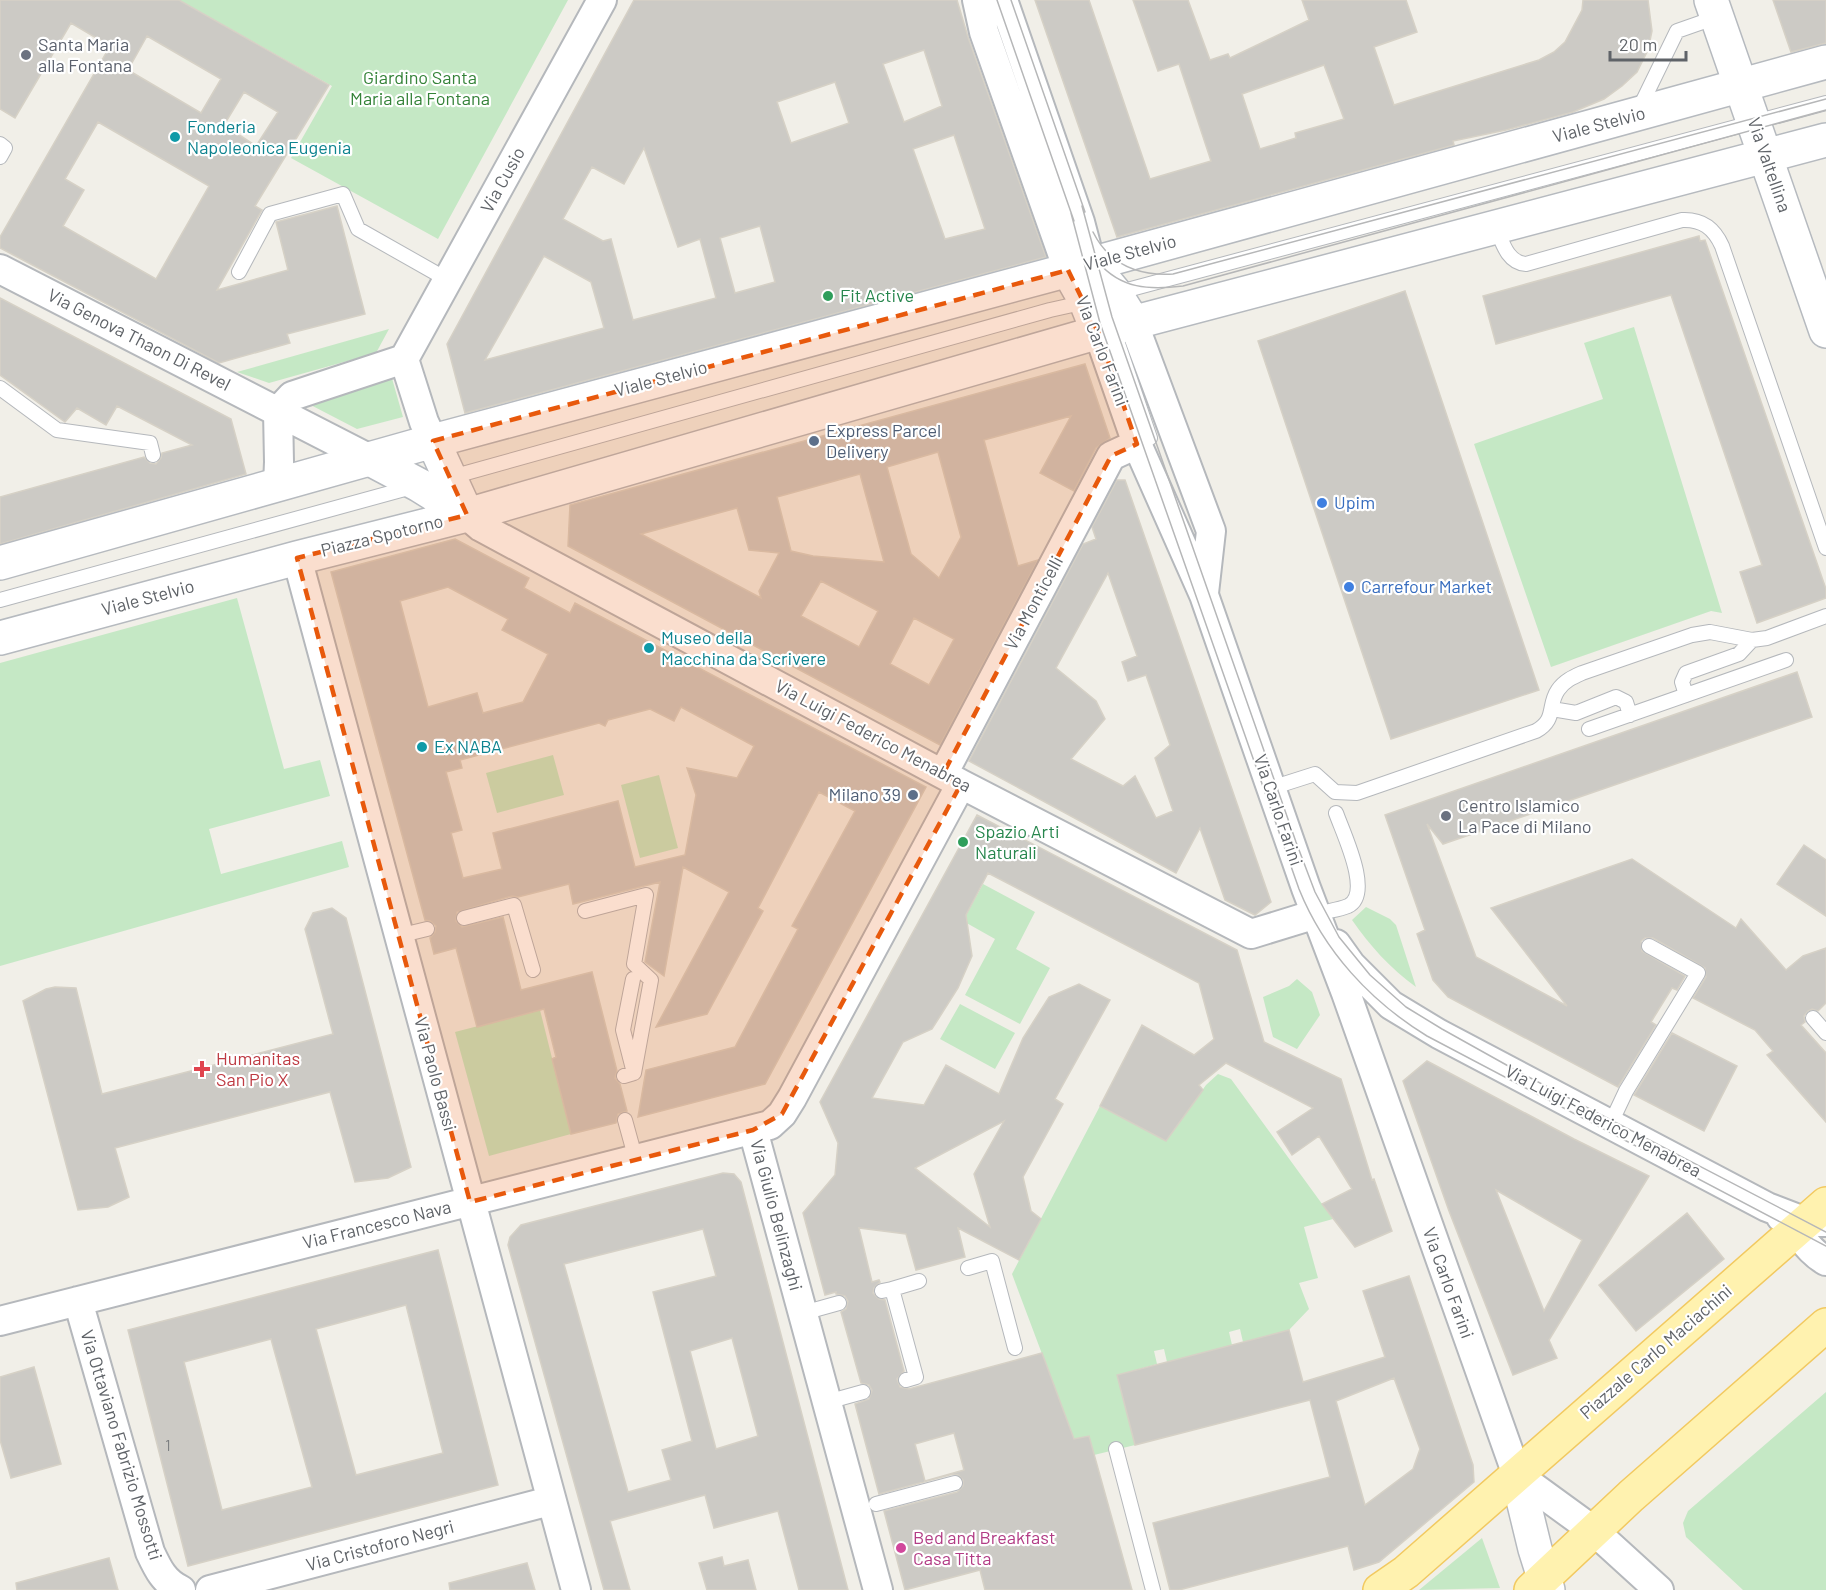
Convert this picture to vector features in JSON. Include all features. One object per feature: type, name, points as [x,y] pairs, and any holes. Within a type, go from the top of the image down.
[{"type":"main road","name":"Via Valtellina","points":[[1714,9],[1826,331]]},
{"type":"main road","name":"Viale Stelvio","points":[[433,441],[1080,267],[1826,62]]},
{"type":"main road","name":"Viale Stelvio","points":[[467,515],[1108,313],[1496,227],[1826,140]]},
{"type":"main road","name":"Via Carlo Farini","points":[[1080,267],[1108,313]]},
{"type":"main road","points":[[0,563],[168,509],[278,486],[433,441],[434,481]]},
{"type":"main road","name":"Piazza Spotorno","points":[[297,558],[467,515],[434,481],[370,459]]},
{"type":"main road","name":"Viale Stelvio","points":[[0,638],[297,558]]},
{"type":"main road","name":"Piazzale Carlo Maciachini","points":[[1386,1588],[1814,1219]]},
{"type":"main road","points":[[1541,1586],[1631,1496],[1826,1325]]},
{"type":"main road","points":[[1517,1474],[1541,1586]]},
{"type":"street","name":"Via Cusio","points":[[404,359],[602,0]]},
{"type":"street","name":"Via Carlo Farini","points":[[977,0],[984,32],[1080,267]]},
{"type":"street","name":"Via Carlo Farini","points":[[1004,0],[1080,222],[1080,267]]},
{"type":"street","name":"Via Genova Thaon Di Revel","points":[[0,268],[278,411]]},
{"type":"street","name":"Via Carlo Farini","points":[[1108,313],[1137,444],[1204,595],[1311,901],[1381,1090],[1517,1474]]},
{"type":"street","name":"Via Carlo Farini","points":[[1108,313],[1211,531],[1204,595]]},
{"type":"street","points":[[278,486],[278,411],[292,396],[404,359],[424,422],[433,441]]},
{"type":"street","name":"Piazza Spotorno","points":[[278,411],[370,459]]},
{"type":"street","name":"Via Monticelli","points":[[952,779],[1112,456],[1137,444]]},
{"type":"street","name":"Via Luigi Federico Menabrea","points":[[467,515],[480,527],[952,779],[1251,934],[1311,901],[1351,965],[1391,1005],[1439,1035],[1767,1207],[1814,1219]]},
{"type":"street","name":"Via Paolo Bassi","points":[[297,558],[550,1501],[576,1590]]},
{"type":"street","name":"Via Giulio Belinzaghi","points":[[878,1590],[753,1130],[770,1125],[782,1114],[792,1098],[952,779]]},
{"type":"street","name":"Via Francesco Nava","points":[[0,1321],[753,1130]]},
{"type":"street","points":[[1814,1219],[1810,1251],[1826,1261]]},
{"type":"street","name":"Via Ottaviano Fabrizio Mossotti","points":[[78,1300],[150,1552],[159,1572],[176,1588]]},
{"type":"street","points":[[1517,1474],[1594,1531],[1659,1590]]},
{"type":"street","name":"Via Cristoforo Negri","points":[[210,1590],[550,1501]]},
{"type":"lane","points":[[1636,114],[1677,31],[1714,9]]},
{"type":"lane","name":"Viale Stelvio","points":[[434,481],[1050,310],[1108,313],[1826,103]]},
{"type":"lane","points":[[0,144],[5,148],[0,157]]},
{"type":"lane","points":[[239,272],[270,214],[343,194],[358,229],[448,280]]},
{"type":"lane","points":[[1496,227],[1511,257],[1521,264],[1682,220],[1697,220],[1709,227],[1722,246],[1826,548]]},
{"type":"lane","points":[[0,388],[57,430],[150,443],[153,455]]},
{"type":"lane","name":"Piazza Spotorno","points":[[290,520],[434,481]]},
{"type":"lane","name":"Viale Stelvio","points":[[0,600],[290,520]]},
{"type":"lane","points":[[1271,788],[1316,774],[1335,792],[1358,792],[1536,731],[1547,722],[1558,690],[1569,680],[1593,669],[1692,635],[1710,632],[1752,639],[1767,638],[1826,616]]},
{"type":"lane","points":[[1686,695],[1682,682],[1686,673],[1739,654],[1752,639]]},
{"type":"lane","points":[[1589,729],[1786,660]]},
{"type":"lane","points":[[1552,709],[1576,712],[1616,697],[1626,702],[1630,715]]},
{"type":"lane","points":[[1311,901],[1350,905],[1359,894],[1359,878],[1336,813]]},
{"type":"lane","points":[[585,911],[646,895],[634,964],[651,980],[629,1074],[623,1030],[633,979]]},
{"type":"lane","points":[[464,918],[514,905],[533,970]]},
{"type":"lane","points":[[398,936],[427,928]]},
{"type":"lane","points":[[1610,1125],[1626,1091],[1698,973],[1649,946]]},
{"type":"lane","points":[[1813,1018],[1826,1033]]},
{"type":"lane","points":[[625,1120],[636,1160]]},
{"type":"lane","points":[[968,1268],[992,1261],[1015,1348]]},
{"type":"lane","points":[[906,1380],[916,1377],[887,1290],[919,1281]]},
{"type":"lane","points":[[803,1313],[839,1303]]},
{"type":"lane","points":[[827,1402],[863,1392]]},
{"type":"lane","points":[[1116,1449],[1153,1590]]},
{"type":"lane","points":[[876,1504],[955,1483]]},
{"type":"highlighted area","points":[[1068,270],[1098,332],[1137,444],[1111,456],[943,774],[961,784],[782,1114],[753,1130],[470,1202],[297,558],[467,515],[433,441]]},
{"type":"green space","name":"Giardino Santa Maria alla Fontana","points":[[179,0],[568,0],[438,239],[291,158],[332,86]]},
{"type":"green space","points":[[1634,327],[1722,613],[1711,611],[1551,667],[1474,444],[1603,399],[1584,343]]},
{"type":"green space","points":[[389,329],[376,353],[269,383],[237,372]]},
{"type":"green space","points":[[391,375],[403,417],[357,429],[303,401]]},
{"type":"green space","points":[[237,598],[284,769],[320,760],[330,796],[209,829],[221,874],[342,841],[349,867],[0,966],[0,663]]},
{"type":"green space","points":[[553,755],[564,795],[497,813],[486,773]]},
{"type":"green space","points":[[659,775],[678,848],[640,858],[621,785]]},
{"type":"green space","points":[[983,884],[1035,912],[1016,949],[1050,968],[1020,1024],[965,995],[995,939],[963,921]]},
{"type":"green space","points":[[1366,907],[1390,919],[1396,925],[1416,987],[1381,956],[1352,920]]},
{"type":"green space","points":[[1297,979],[1312,992],[1320,1015],[1297,1049],[1273,1037],[1263,997],[1289,986]]},
{"type":"green space","points":[[960,1004],[1015,1033],[995,1069],[940,1039]]},
{"type":"green space","points":[[540,1010],[571,1134],[489,1156],[455,1032]]},
{"type":"green space","points":[[1218,1074],[1231,1079],[1333,1219],[1304,1227],[1318,1278],[1299,1283],[1309,1309],[1289,1330],[1243,1342],[1240,1329],[1229,1332],[1232,1345],[1167,1362],[1164,1349],[1154,1351],[1157,1364],[1117,1375],[1135,1445],[1094,1455],[1074,1439],[1012,1274],[1100,1106],[1166,1141],[1206,1085]]},
{"type":"green space","points":[[1826,1392],[1826,1590],[1743,1590],[1686,1537],[1683,1523],[1688,1511]]},
{"type":"green space","points":[[1482,1538],[1500,1588],[1419,1590]]},
{"type":"building","points":[[0,0],[179,0],[329,85],[255,206],[262,210],[217,290],[288,270],[276,222],[337,206],[365,314],[287,334],[290,343],[219,363],[0,248],[0,237],[110,46],[71,23],[15,118],[0,109]],"holes":[[[147,36],[221,79],[201,113],[128,70]],[[244,92],[278,112],[256,146],[224,125]],[[98,122],[209,186],[156,279],[63,226],[84,190],[65,179]]]},
{"type":"building","points":[[634,0],[957,0],[1046,257],[465,413],[447,344]],"holes":[[[924,50],[942,106],[904,122],[883,64]],[[835,82],[849,123],[791,143],[777,102]],[[954,135],[985,229],[945,239],[913,149]],[[644,148],[678,247],[700,239],[716,298],[633,320],[611,239],[603,241],[563,219],[592,167],[624,184]],[[760,226],[775,282],[735,293],[720,238]],[[544,256],[591,282],[604,328],[485,360]]]},
{"type":"building","points":[[1035,0],[1089,0],[1150,179],[1211,161],[1179,64],[1158,71],[1133,0],[1188,0],[1210,60],[1228,54],[1230,58],[1309,20],[1302,0],[1406,0],[1417,32],[1374,47],[1394,105],[1539,60],[1554,52],[1565,42],[1582,10],[1583,0],[1648,0],[1652,31],[1648,50],[1637,72],[1604,99],[1573,112],[1453,141],[1454,145],[1117,237]],"holes":[[[1324,65],[1344,119],[1295,133],[1296,138],[1260,149],[1242,94]]]},
{"type":"building","points":[[1773,0],[1826,0],[1826,43],[1791,52]]},
{"type":"building","points":[[1699,236],[1700,241],[1705,240],[1826,589],[1826,598],[1757,623],[1740,572],[1762,565],[1671,295],[1496,344],[1483,296]]},
{"type":"building","points":[[1405,291],[1539,690],[1391,739],[1258,341]]},
{"type":"building","points":[[0,298],[231,419],[246,474],[0,544],[0,497],[144,457],[150,463],[156,464],[162,453],[192,445],[117,406],[106,425],[77,408],[65,422],[0,375]]},
{"type":"building","points":[[1085,364],[1110,438],[1096,448],[1074,491],[1040,473],[1071,416],[984,440],[1018,566],[1038,560],[940,745],[568,546],[570,505]],"holes":[[[938,452],[961,537],[939,578],[911,554],[887,467]],[[860,474],[884,562],[813,556],[791,551],[777,497]],[[737,508],[749,550],[779,553],[759,591],[761,598],[641,534]],[[821,581],[878,611],[859,647],[801,616]],[[914,618],[954,639],[929,685],[890,664]]]},
{"type":"building","points":[[1117,480],[1125,480],[1271,902],[1255,915],[1225,900],[1200,828],[1176,873],[969,761],[1083,544],[1096,539],[1092,527]],"holes":[[[1108,573],[1137,656],[1122,662],[1128,681],[1146,675],[1170,745],[1155,758],[1173,811],[1156,818],[1135,776],[1123,786],[1071,759],[1105,719],[1096,701],[1056,668]]]},
{"type":"building","points":[[455,539],[529,578],[524,588],[570,613],[575,603],[926,787],[765,1084],[638,1117],[646,1070],[735,1047],[798,929],[792,926],[855,811],[819,792],[758,908],[763,911],[707,1014],[656,1027],[729,892],[683,867],[664,976],[645,962],[660,882],[573,904],[569,884],[518,897],[512,896],[457,912],[456,921],[462,927],[503,917],[521,990],[592,972],[617,1071],[615,1078],[620,1084],[627,1111],[618,1114],[616,1123],[571,1134],[552,1059],[556,1057],[544,1009],[477,1027],[456,948],[434,954],[430,938],[436,926],[425,920],[331,572]],"holes":[[[448,587],[508,619],[502,630],[548,654],[523,702],[483,713],[477,693],[428,707],[400,601]],[[681,707],[754,746],[737,778],[687,768],[696,795],[685,855],[635,867],[618,801],[493,833],[502,869],[463,878],[451,833],[462,830],[446,772],[462,768],[460,760],[599,723],[605,726],[608,720],[650,709],[674,721]]]},
{"type":"building","points":[[1797,672],[1812,717],[1443,844],[1427,824],[1476,957],[1567,1006],[1491,908],[1632,859],[1736,928],[1741,919],[1786,970],[1803,956],[1826,948],[1826,1003],[1818,1011],[1812,1009],[1808,1011],[1804,1016],[1805,1022],[1801,1025],[1826,1053],[1826,1122],[1767,1055],[1773,1051],[1755,1030],[1693,998],[1706,977],[1705,968],[1653,938],[1645,938],[1641,941],[1642,951],[1685,976],[1677,990],[1672,988],[1651,1022],[1656,1025],[1618,1087],[1448,997],[1433,980],[1417,934],[1425,930],[1385,815]]},
{"type":"building","points":[[977,815],[1237,950],[1264,1042],[1341,1079],[1372,1180],[1374,1179],[1392,1231],[1355,1247],[1322,1204],[1352,1189],[1319,1136],[1292,1155],[1277,1132],[1313,1108],[1226,1063],[1199,1085],[1203,1090],[1166,1141],[1100,1106],[1142,1025],[1194,1055],[1214,1039],[1199,983],[988,873],[966,915],[972,956],[958,988],[932,1029],[903,1042],[872,1098],[924,1105],[946,1065],[999,1094],[1023,1038],[1049,997],[1079,984],[1110,1000],[1055,1099],[1063,1104],[1023,1177],[1031,1211],[1041,1219],[1019,1260],[958,1228],[965,1257],[916,1270],[906,1234],[859,1228],[872,1282],[879,1280],[880,1282],[874,1288],[873,1293],[879,1299],[885,1300],[904,1371],[897,1379],[900,1387],[909,1389],[1042,1353],[1074,1439],[1089,1436],[1132,1590],[985,1590],[980,1570],[905,1590],[884,1511],[957,1492],[963,1486],[963,1480],[953,1474],[879,1494],[855,1404],[869,1399],[872,1390],[869,1385],[861,1383],[841,1312],[846,1309],[848,1301],[845,1296],[836,1294],[836,1292],[825,1295],[803,1213],[835,1175],[838,1143],[820,1102]],"holes":[[[1004,1121],[974,1174],[990,1227],[915,1168]],[[954,1433],[964,1470],[925,1481],[915,1444]]]},
{"type":"building","points":[[1804,845],[1826,860],[1826,916],[1777,884]]},
{"type":"building","points":[[332,908],[346,918],[411,1167],[388,1178],[355,1182],[330,1092],[115,1148],[129,1197],[108,1207],[78,1210],[23,1001],[46,989],[76,988],[102,1094],[333,1034],[305,929],[313,913]]},
{"type":"building","points":[[1672,1033],[1737,1066],[1704,1131],[1634,1095]]},
{"type":"building","points":[[1427,1061],[1649,1176],[1549,1340],[1557,1358],[1513,1375],[1449,1211],[1403,1081]],"holes":[[[1496,1190],[1582,1240],[1544,1311]]]},
{"type":"building","points":[[723,1173],[734,1174],[741,1182],[848,1590],[799,1590],[778,1511],[714,1528],[705,1495],[610,1521],[630,1590],[604,1590],[508,1245],[510,1237],[521,1225]],"holes":[[[703,1229],[716,1276],[653,1292],[692,1441],[662,1450],[671,1480],[628,1492],[564,1264]],[[732,1338],[758,1436],[716,1449],[690,1351]]]},
{"type":"building","points":[[1687,1213],[1724,1259],[1636,1331],[1599,1285]]},
{"type":"building","points":[[438,1250],[498,1485],[188,1566],[128,1330]],"holes":[[[406,1305],[443,1453],[356,1475],[316,1329]],[[271,1339],[312,1487],[222,1510],[184,1362]]]},
{"type":"building","points":[[1409,1276],[1473,1465],[1474,1482],[1379,1562],[1354,1570],[1348,1546],[1179,1590],[1170,1590],[1153,1523],[1330,1477],[1310,1400],[1135,1445],[1117,1375],[1289,1330],[1303,1382],[1385,1357],[1363,1291]],"holes":[[[1394,1378],[1420,1449],[1413,1469],[1365,1505],[1336,1401]]]},
{"type":"building","points":[[34,1367],[61,1464],[11,1478],[0,1440],[0,1377]]},
{"type":"building","points":[[722,1557],[724,1566],[748,1560],[756,1590],[707,1590],[699,1563]]},
{"type":"building","points":[[109,1558],[118,1590],[17,1590],[16,1583]]},
{"type":"building","points":[[527,1563],[535,1590],[450,1590],[449,1583]]},
{"type":"tram line","points":[[997,0],[1074,221]]},
{"type":"tram line","points":[[1011,0],[1085,212]]},
{"type":"tram line","points":[[1093,232],[1107,252],[1126,266],[1148,273],[1173,274],[1826,99]]},
{"type":"tram line","points":[[1098,262],[1116,278],[1136,286],[1159,288],[1183,286],[1826,110]]},
{"type":"tram line","points":[[1082,206],[1112,317],[1296,842],[1315,892],[1339,937],[1370,975],[1406,1007],[1442,1029],[1519,1072],[1826,1232]]},
{"type":"tram line","points":[[1071,213],[1100,323],[1299,889],[1309,912],[1335,954],[1386,1007],[1427,1036],[1826,1246]]},
{"type":"place","name":"Santa Maria alla Fontana","points":[[26,55]]},
{"type":"place","name":"Fonderia Napoleonica Eugenia","points":[[175,137]]},
{"type":"place","name":"Fit Active","points":[[828,296]]},
{"type":"place","name":"Express Parcel Delivery","points":[[814,441]]},
{"type":"place","name":"Upim","points":[[1322,503]]},
{"type":"place","name":"Carrefour Market","points":[[1349,587]]},
{"type":"place","name":"Museo della Macchina da Scrivere","points":[[649,648]]},
{"type":"place","name":"Ex NABA","points":[[422,747]]},
{"type":"place","name":"Milano 39","points":[[913,795]]},
{"type":"place","name":"Centro Islamico La Pace di Milano","points":[[1446,816]]},
{"type":"place","name":"Spazio Arti Naturali","points":[[963,842]]},
{"type":"place","name":"Humanitas San Pio X","points":[[202,1069]]},
{"type":"place","name":"Bed and Breakfast Casa Titta","points":[[901,1548]]}]
